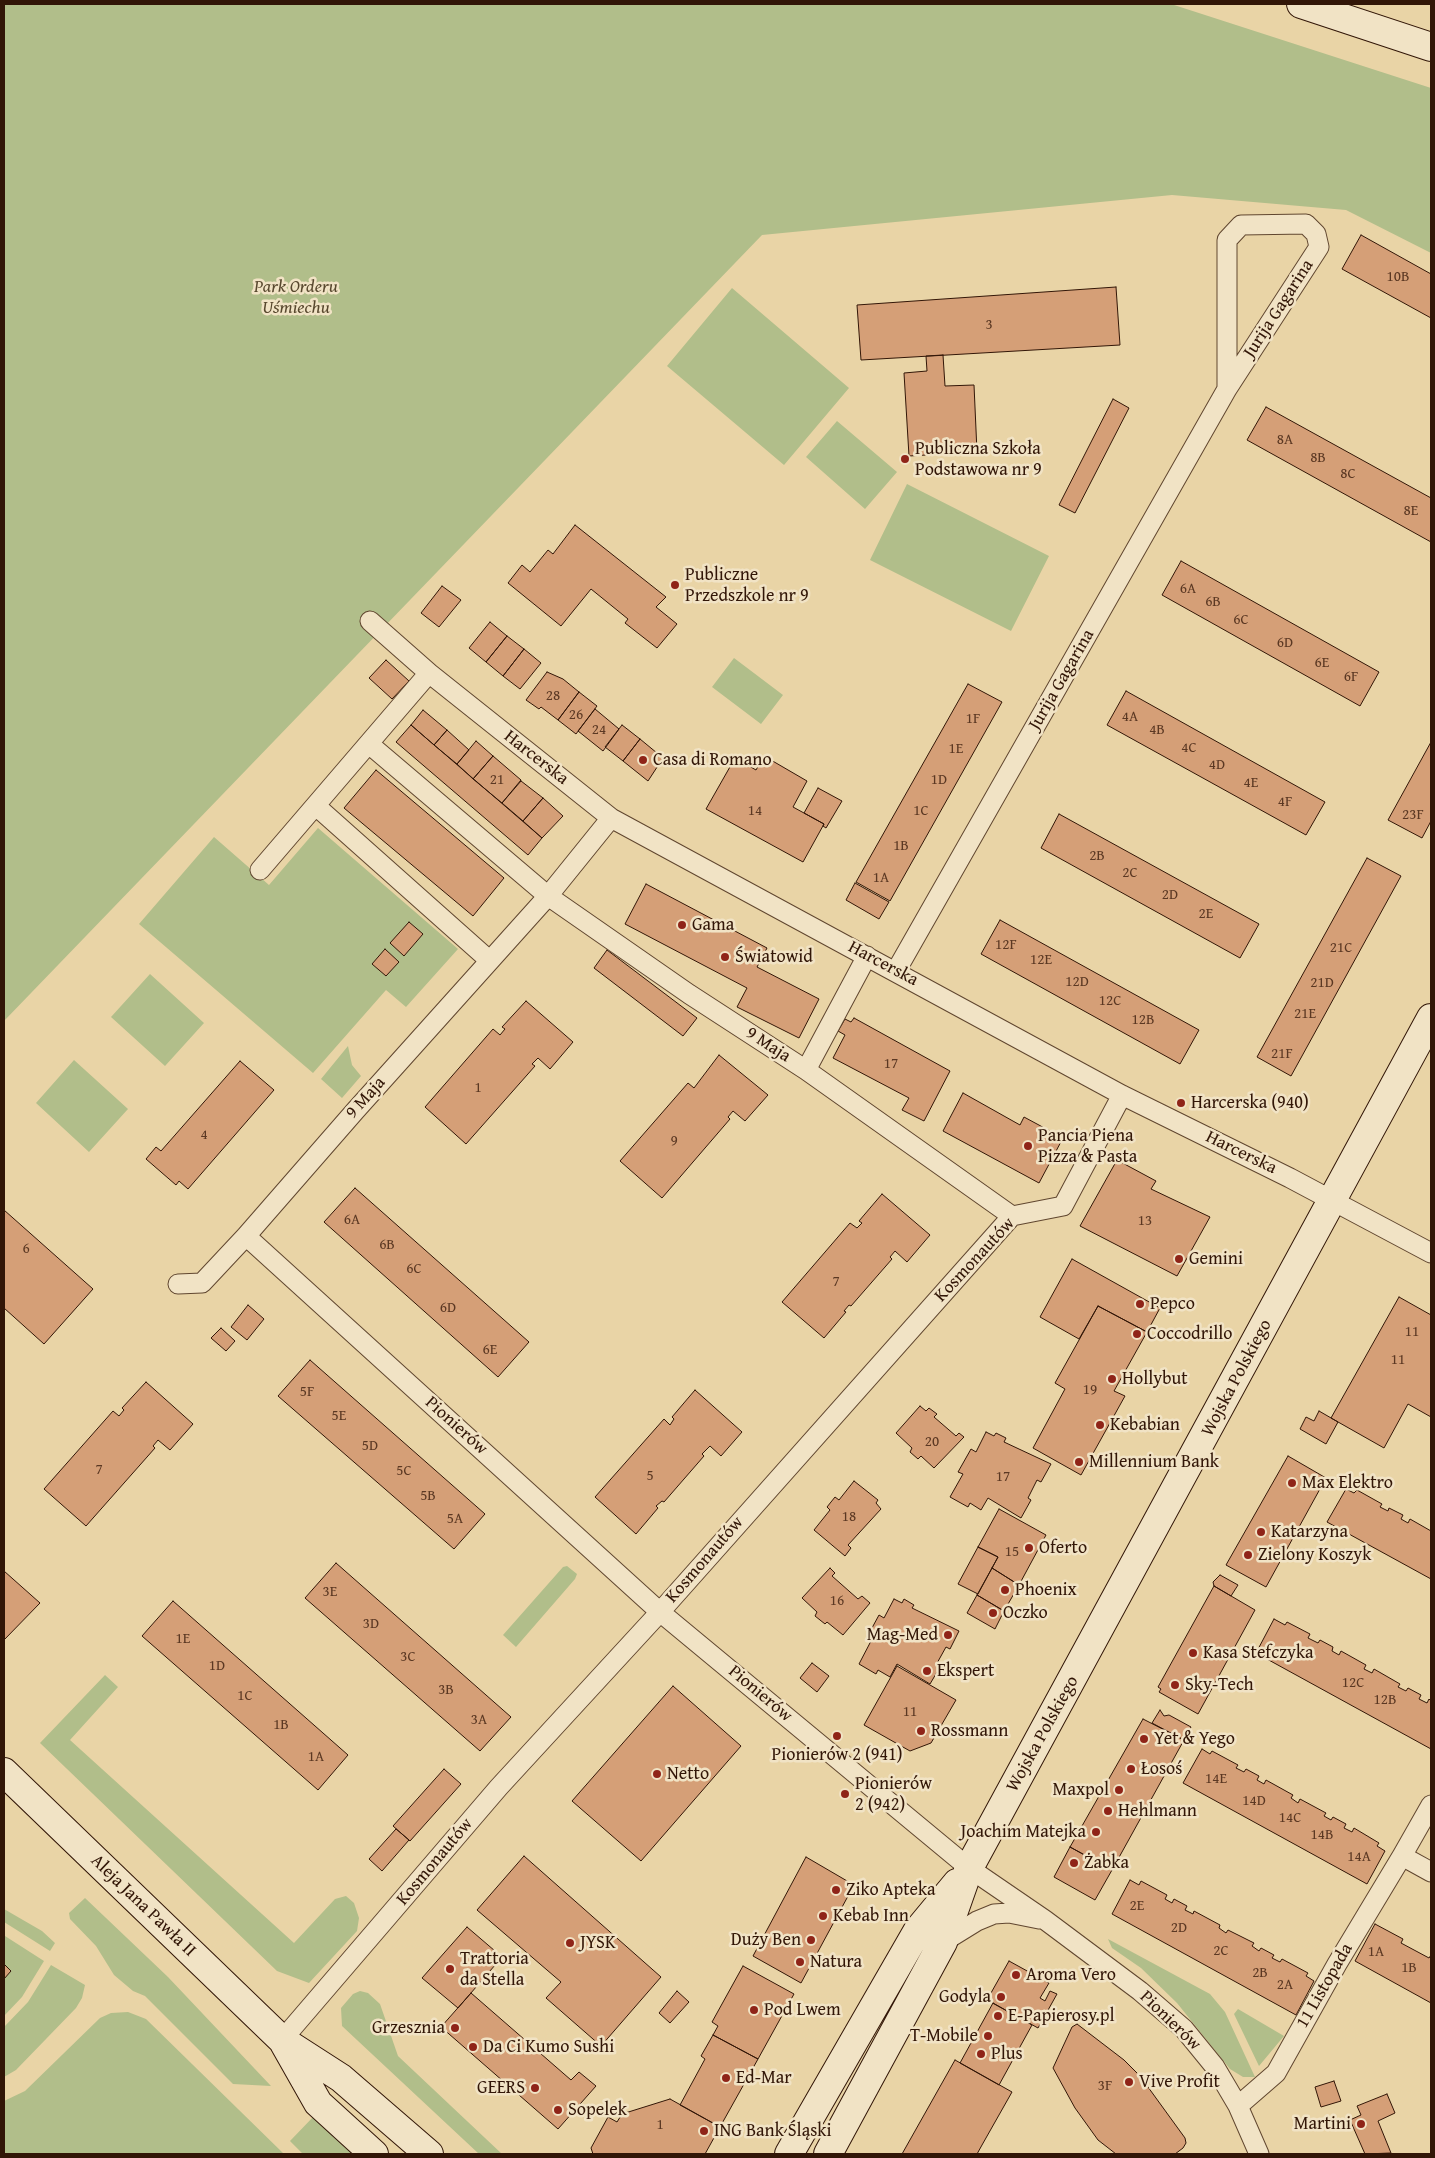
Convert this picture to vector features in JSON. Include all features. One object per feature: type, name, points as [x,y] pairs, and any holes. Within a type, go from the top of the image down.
[{"type":"street","points":[[1301,4],[1431,47]]},
{"type":"street","name":"Jurija Gagarina","points":[[896,971],[1227,389],[1319,246],[1316,234],[1306,224],[1240,225],[1227,240],[1227,389]]},
{"type":"street","name":"Harcerska","points":[[370,621],[430,673],[611,818],[1122,1095],[1333,1201],[1431,1253]]},
{"type":"street","points":[[260,870],[430,673]]},
{"type":"street","points":[[369,744],[548,896]]},
{"type":"street","points":[[316,806],[489,960]]},
{"type":"street","name":"9 Maja","points":[[178,1284],[202,1283],[246,1236],[489,960],[548,896],[611,818]]},
{"type":"street","name":"9 Maja","points":[[548,896],[689,994],[806,1070],[868,956]]},
{"type":"street","name":"Wojska Polskiego","points":[[828,2154],[943,1942],[969,1868],[1431,1018]]},
{"type":"street","points":[[806,1070],[1012,1216]]},
{"type":"street","name":"Kosmonautów","points":[[282,2040],[499,1787],[660,1612],[1012,1216],[1063,1206],[1122,1095]]},
{"type":"street","name":"Pionierów","points":[[246,1236],[660,1612],[969,1868],[1045,1920],[1140,1991],[1184,2029],[1215,2067],[1238,2106],[1259,2154]]},
{"type":"street","name":"Aleja Jana Pawła II","points":[[4,1772],[282,2040],[341,2078],[429,2154]]},
{"type":"street","name":"11 Listopada","points":[[1238,2106],[1276,2072],[1431,1805]]},
{"type":"street","points":[[1402,1856],[1431,1872]]},
{"type":"street","name":"Wojska Polskiego","points":[[789,2154],[918,1930],[969,1868]]},
{"type":"street","name":"Wojska Polskiego","points":[[943,1942],[969,1926],[994,1914],[1010,1913],[1045,1920]]},
{"type":"street","name":"Aleja Jana Pawła II","points":[[282,2040],[318,2103],[374,2154]]},
{"type":"green space","name":"Park Orderu Uśmiechu","points":[[4,4],[1171,4],[1431,88],[1431,253],[1346,210],[1172,195],[762,235],[4,1021]]},
{"type":"green space","points":[[732,288],[849,388],[784,465],[667,366]]},
{"type":"green space","points":[[837,421],[897,472],[865,509],[806,457]]},
{"type":"green space","points":[[907,484],[1049,556],[1011,631],[870,560]]},
{"type":"green space","points":[[734,658],[783,695],[761,724],[712,687]]},
{"type":"green space","points":[[318,828],[458,949],[406,1007],[386,990],[313,1073],[139,924],[214,837],[269,885]]},
{"type":"green space","points":[[150,974],[204,1023],[165,1066],[111,1017]]},
{"type":"green space","points":[[348,1046],[352,1065],[361,1076],[342,1098],[321,1079]]},
{"type":"green space","points":[[74,1060],[128,1109],[89,1152],[36,1103]]},
{"type":"green space","points":[[567,1566],[577,1574],[575,1579],[516,1647],[503,1635],[563,1567]]},
{"type":"green space","points":[[105,1675],[118,1687],[70,1740],[294,1943],[335,1899],[346,1896],[354,1903],[359,1918],[357,1931],[309,1983],[277,1971],[40,1743]]},
{"type":"green space","points":[[85,1898],[168,1977],[271,2086],[233,2084],[145,1996],[133,1991],[114,1975],[96,1946],[70,1919],[69,1913]]},
{"type":"green space","points":[[4,1909],[42,1931],[55,1943],[50,1951],[4,1922]]},
{"type":"green space","points":[[5,1936],[44,1961],[22,1997],[4,2016],[4,1979],[11,1971],[4,1964]]},
{"type":"green space","points":[[1108,1939],[1210,1994],[1225,2012],[1255,2077],[1243,2077],[1230,2069],[1177,2003],[1141,1968],[1112,1948]]},
{"type":"green space","points":[[51,1965],[85,1985],[82,1998],[76,2008],[16,2070],[4,2077],[4,2027],[28,2002]]},
{"type":"green space","points":[[360,1991],[368,1993],[380,2004],[398,2056],[502,2154],[479,2154],[342,2026],[341,2008],[353,1994]]},
{"type":"green space","points":[[1238,2009],[1284,2036],[1259,2066],[1234,2014]]},
{"type":"green space","points":[[128,2012],[146,2019],[284,2154],[4,2154],[4,2101],[25,2091],[100,2018],[111,2013]]},
{"type":"green space","points":[[315,2115],[354,2154],[303,2154],[290,2141]]},
{"type":"building","points":[[1361,235],[1431,274],[1431,318],[1342,269]]},
{"type":"building","points":[[1116,287],[1120,345],[861,360],[857,305]]},
{"type":"building","points":[[943,355],[945,386],[974,385],[977,452],[909,456],[904,373],[927,371],[926,356]]},
{"type":"building","points":[[1113,399],[1129,408],[1075,513],[1059,505]]},
{"type":"building","points":[[1266,407],[1431,498],[1431,542],[1247,440]]},
{"type":"building","points":[[575,525],[666,597],[656,607],[677,624],[657,648],[625,623],[628,619],[591,589],[561,626],[508,583],[522,565],[530,572],[548,550],[553,554]]},
{"type":"building","points":[[1181,561],[1379,672],[1360,706],[1162,595]]},
{"type":"building","points":[[442,586],[461,600],[439,627],[421,613]]},
{"type":"building","points":[[490,622],[507,636],[486,662],[469,648]]},
{"type":"building","points":[[507,636],[524,649],[503,676],[486,662]]},
{"type":"building","points":[[524,649],[541,663],[520,689],[503,676]]},
{"type":"building","points":[[386,660],[409,681],[392,699],[369,678]]},
{"type":"building","points":[[547,672],[563,679],[579,692],[558,720],[541,707],[539,709],[526,700]]},
{"type":"building","points":[[968,684],[1002,702],[890,901],[856,882]]},
{"type":"building","points":[[1126,691],[1325,802],[1306,835],[1107,725]]},
{"type":"building","points":[[579,692],[597,706],[576,734],[558,720]]},
{"type":"building","points":[[595,709],[619,729],[603,751],[578,731]]},
{"type":"building","points":[[423,710],[447,730],[434,745],[411,725]]},
{"type":"building","points":[[411,725],[542,838],[528,855],[396,742]]},
{"type":"building","points":[[622,725],[640,739],[623,761],[605,747]]},
{"type":"building","points":[[447,730],[469,750],[457,764],[434,745]]},
{"type":"building","points":[[640,739],[663,758],[648,781],[623,761]]},
{"type":"building","points":[[476,741],[493,756],[473,779],[457,764]]},
{"type":"building","points":[[1431,742],[1431,821],[1422,838],[1388,820]]},
{"type":"building","points":[[493,756],[521,780],[502,803],[473,779]]},
{"type":"building","points":[[764,756],[807,781],[793,807],[824,824],[803,862],[706,809],[735,758],[756,770]]},
{"type":"building","points":[[376,770],[504,878],[473,916],[344,808]]},
{"type":"building","points":[[521,781],[543,798],[523,821],[502,803]]},
{"type":"building","points":[[818,788],[842,801],[826,828],[823,826],[824,824],[804,813]]},
{"type":"building","points":[[543,798],[563,816],[542,838],[523,821]]},
{"type":"building","points":[[1059,814],[1259,924],[1240,958],[1041,848]]},
{"type":"building","points":[[1367,858],[1401,876],[1291,1076],[1257,1057]]},
{"type":"building","points":[[855,883],[889,902],[879,919],[846,900]]},
{"type":"building","name":"Światowid","points":[[646,884],[767,948],[757,967],[819,999],[799,1038],[737,1007],[747,988],[625,924]]},
{"type":"building","points":[[1000,920],[1199,1030],[1180,1064],[981,954]]},
{"type":"building","points":[[409,922],[423,934],[404,956],[390,943]]},
{"type":"building","points":[[385,949],[399,962],[386,976],[372,964]]},
{"type":"building","points":[[607,950],[697,1018],[683,1036],[594,968]]},
{"type":"building","points":[[526,1001],[573,1042],[550,1069],[538,1058],[532,1064],[535,1066],[466,1144],[425,1107],[493,1029],[500,1035],[505,1029],[502,1027]]},
{"type":"building","points":[[854,1018],[950,1071],[924,1121],[902,1110],[909,1098],[833,1058],[845,1035],[838,1031],[845,1019],[851,1022]]},
{"type":"building","points":[[719,1055],[768,1095],[745,1121],[733,1111],[728,1117],[730,1119],[662,1198],[620,1161],[688,1083],[694,1088]]},
{"type":"building","points":[[240,1061],[274,1090],[188,1189],[179,1181],[176,1185],[146,1159],[156,1147],[161,1151]]},
{"type":"building","points":[[963,1093],[1020,1125],[1024,1117],[1063,1138],[1039,1183],[943,1131]]},
{"type":"building","points":[[1117,1160],[1156,1181],[1151,1189],[1210,1217],[1177,1276],[1080,1226]]},
{"type":"building","points":[[355,1188],[529,1342],[498,1377],[324,1222]]},
{"type":"building","points":[[882,1194],[930,1235],[907,1262],[895,1251],[890,1257],[892,1259],[851,1306],[849,1305],[844,1311],[846,1312],[824,1338],[782,1302],[850,1223],[857,1228],[862,1223],[859,1221]]},
{"type":"building","points":[[4,1210],[93,1289],[44,1344],[4,1308]]},
{"type":"building","points":[[1072,1259],[1160,1308],[1147,1332],[1098,1306],[1079,1339],[1040,1317]]},
{"type":"building","points":[[1399,1297],[1431,1315],[1431,1417],[1408,1404],[1384,1448],[1331,1418]]},
{"type":"building","points":[[248,1305],[264,1319],[247,1340],[231,1327]]},
{"type":"building","points":[[1098,1306],[1147,1332],[1114,1391],[1125,1396],[1081,1475],[1033,1448],[1065,1389],[1055,1383]]},
{"type":"building","points":[[221,1328],[235,1341],[226,1351],[211,1338]]},
{"type":"building","points":[[310,1360],[485,1514],[454,1549],[278,1396]]},
{"type":"building","points":[[146,1382],[193,1424],[170,1450],[158,1440],[153,1446],[155,1448],[86,1526],[44,1489],[113,1411],[119,1416],[124,1410],[122,1408]]},
{"type":"building","points":[[695,1390],[742,1432],[721,1456],[710,1446],[702,1454],[704,1456],[664,1502],[662,1501],[656,1506],[658,1508],[636,1534],[595,1497],[664,1419],[670,1425],[674,1419],[672,1417]]},
{"type":"building","points":[[920,1406],[926,1411],[929,1408],[937,1414],[934,1417],[956,1436],[959,1433],[964,1437],[934,1468],[921,1456],[918,1459],[910,1452],[912,1448],[896,1433]]},
{"type":"building","points":[[1319,1411],[1338,1422],[1326,1444],[1300,1429],[1306,1417],[1314,1421]]},
{"type":"building","points":[[986,1432],[994,1436],[996,1433],[1006,1438],[1004,1442],[1051,1464],[1041,1482],[1037,1480],[1028,1498],[1031,1500],[1021,1518],[988,1498],[981,1510],[970,1503],[968,1507],[950,1497],[963,1474],[958,1472],[971,1449],[976,1452]]},
{"type":"building","points":[[1288,1456],[1326,1478],[1266,1587],[1226,1565]]},
{"type":"building","points":[[854,1481],[878,1500],[876,1503],[881,1509],[848,1545],[851,1548],[845,1556],[814,1530],[830,1510],[827,1507],[835,1497],[839,1500]]},
{"type":"building","points":[[1346,1489],[1354,1493],[1357,1490],[1382,1504],[1380,1507],[1388,1511],[1389,1508],[1403,1515],[1401,1519],[1408,1523],[1410,1519],[1431,1531],[1431,1579],[1327,1522]]},
{"type":"building","points":[[999,1509],[1046,1535],[1019,1585],[992,1568],[998,1557],[978,1547]]},
{"type":"building","points":[[978,1547],[998,1557],[978,1594],[958,1584]]},
{"type":"building","points":[[336,1563],[511,1717],[480,1751],[305,1598]]},
{"type":"building","points":[[830,1568],[835,1573],[832,1576],[858,1599],[862,1596],[870,1603],[843,1635],[827,1622],[825,1624],[815,1616],[817,1612],[802,1598]]},
{"type":"building","points":[[992,1568],[1019,1585],[1004,1611],[977,1595]]},
{"type":"building","points":[[4,1571],[40,1603],[4,1640]]},
{"type":"building","points":[[1220,1575],[1238,1585],[1231,1596],[1214,1586],[1213,1582]]},
{"type":"building","points":[[1214,1586],[1255,1610],[1198,1714],[1159,1692],[1161,1689],[1158,1687]]},
{"type":"building","points":[[977,1595],[1004,1611],[995,1629],[967,1613]]},
{"type":"building","points":[[894,1599],[902,1603],[904,1599],[914,1605],[912,1608],[959,1631],[950,1649],[946,1647],[936,1665],[940,1667],[930,1684],[897,1664],[890,1677],[878,1670],[876,1674],[859,1664],[871,1641],[866,1639],[879,1615],[884,1618]]},
{"type":"building","points":[[173,1601],[348,1755],[318,1790],[142,1636]]},
{"type":"building","points":[[1274,1619],[1285,1625],[1287,1622],[1310,1634],[1308,1638],[1318,1643],[1320,1640],[1333,1647],[1332,1651],[1339,1655],[1341,1651],[1366,1665],[1364,1669],[1372,1673],[1374,1669],[1400,1684],[1398,1687],[1406,1691],[1408,1688],[1421,1695],[1419,1699],[1427,1703],[1429,1699],[1431,1701],[1431,1749],[1256,1653]]},
{"type":"building","points":[[812,1663],[829,1676],[817,1692],[800,1678]]},
{"type":"building","points":[[897,1666],[956,1700],[931,1743],[910,1751],[864,1725]]},
{"type":"building","name":"Netto","points":[[673,1686],[741,1746],[641,1861],[572,1801]]},
{"type":"building","points":[[1160,1710],[1164,1716],[1169,1715],[1191,1727],[1184,1740],[1152,1723]]},
{"type":"building","points":[[1143,1719],[1184,1740],[1112,1870],[1070,1847]]},
{"type":"building","points":[[1202,1749],[1210,1754],[1212,1751],[1238,1765],[1236,1768],[1244,1772],[1246,1769],[1259,1776],[1257,1780],[1264,1784],[1266,1780],[1293,1795],[1291,1798],[1298,1803],[1300,1799],[1326,1813],[1324,1816],[1331,1820],[1333,1817],[1346,1824],[1344,1828],[1352,1832],[1354,1828],[1379,1843],[1377,1846],[1385,1851],[1367,1884],[1183,1783]]},
{"type":"building","points":[[444,1769],[461,1784],[410,1841],[393,1826]]},
{"type":"building","points":[[396,1829],[409,1840],[382,1871],[369,1859]]},
{"type":"building","points":[[1070,1847],[1112,1870],[1095,1900],[1054,1877]]},
{"type":"building","name":"JYSK","points":[[524,1856],[661,1977],[601,2046],[546,1998],[561,1982],[477,1910]]},
{"type":"building","points":[[806,1857],[854,1885],[801,1983],[753,1956]]},
{"type":"building","points":[[1130,1880],[1139,1885],[1141,1881],[1167,1895],[1165,1899],[1172,1903],[1174,1899],[1187,1906],[1185,1910],[1193,1914],[1194,1911],[1220,1925],[1219,1928],[1226,1933],[1228,1930],[1254,1943],[1252,1946],[1259,1951],[1261,1948],[1274,1955],[1272,1958],[1280,1962],[1282,1959],[1308,1973],[1306,1976],[1314,1981],[1296,2015],[1112,1914]]},
{"type":"building","points":[[1375,1924],[1403,1939],[1401,1943],[1429,1958],[1431,1955],[1431,2003],[1355,1961]]},
{"type":"building","points":[[467,1927],[502,1957],[458,2008],[422,1978]]},
{"type":"building","points":[[1009,1961],[1049,1983],[1040,1998],[1045,2001],[1050,1991],[1057,1994],[1038,2028],[987,2000]]},
{"type":"building","points":[[4,1964],[11,1971],[4,1979]]},
{"type":"building","points":[[743,1966],[794,1994],[758,2059],[713,2035],[718,2026],[712,2022]]},
{"type":"building","points":[[677,1991],[689,2002],[670,2023],[659,2013]]},
{"type":"building","points":[[471,1993],[571,2080],[579,2072],[596,2086],[558,2129],[441,2027]]},
{"type":"building","points":[[993,2003],[1032,2025],[999,2085],[960,2063]]},
{"type":"building","points":[[1077,2024],[1124,2060],[1140,2076],[1185,2138],[1186,2143],[1183,2148],[1175,2154],[1116,2154],[1098,2140],[1075,2108],[1053,2068],[1072,2027]]},
{"type":"building","points":[[713,2035],[758,2059],[720,2127],[680,2105],[705,2059],[701,2056]]},
{"type":"building","points":[[955,2060],[1012,2092],[977,2154],[902,2154]]},
{"type":"building","points":[[1334,2081],[1341,2101],[1321,2107],[1315,2087]]},
{"type":"building","points":[[1387,2094],[1395,2113],[1378,2121],[1391,2153],[1365,2154],[1350,2120],[1361,2115],[1357,2106]]},
{"type":"building","points":[[670,2099],[720,2127],[705,2154],[593,2154],[591,2148],[608,2117],[617,2122],[622,2114]]},
{"type":"place","name":"Publiczna Szkoła Podstawowa nr 9","points":[[905,459]]},
{"type":"place","name":"Publiczne Przedszkole nr 9","points":[[675,585]]},
{"type":"place","name":"Casa di Romano","points":[[643,760]]},
{"type":"place","name":"Gama","points":[[682,925]]},
{"type":"place","name":"Światowid","points":[[725,957]]},
{"type":"place","name":"Harcerska (940)","points":[[1181,1103]]},
{"type":"place","name":"Pancia Piena Pizza & Pasta","points":[[1028,1146]]},
{"type":"place","name":"Gemini","points":[[1179,1259]]},
{"type":"place","name":"Pepco","points":[[1140,1304]]},
{"type":"place","name":"Coccodrillo","points":[[1137,1334]]},
{"type":"place","name":"Hollybut","points":[[1112,1379]]},
{"type":"place","name":"Kebabian","points":[[1100,1425]]},
{"type":"place","name":"Millennium Bank","points":[[1079,1462]]},
{"type":"place","name":"Max Elektro","points":[[1292,1483]]},
{"type":"place","name":"Katarzyna","points":[[1261,1532]]},
{"type":"place","name":"Oferto","points":[[1029,1548]]},
{"type":"place","name":"Zielony Koszyk","points":[[1248,1555]]},
{"type":"place","name":"Phoenix","points":[[1005,1590]]},
{"type":"place","name":"Oczko","points":[[993,1613]]},
{"type":"place","name":"Mag-Med","points":[[948,1635]]},
{"type":"place","name":"Kasa Stefczyka","points":[[1193,1653]]},
{"type":"place","name":"Ekspert","points":[[927,1671]]},
{"type":"place","name":"Sky-Tech","points":[[1175,1685]]},
{"type":"place","name":"Rossmann","points":[[921,1731]]},
{"type":"place","name":"Pionierów 2 (941)","points":[[837,1736]]},
{"type":"place","name":"Yet & Yego","points":[[1144,1739]]},
{"type":"place","name":"Łosoś","points":[[1131,1769]]},
{"type":"place","name":"Netto","points":[[657,1774]]},
{"type":"place","name":"Maxpol","points":[[1119,1790]]},
{"type":"place","name":"Pionierów 2 (942)","points":[[845,1794]]},
{"type":"place","name":"Hehlmann","points":[[1108,1811]]},
{"type":"place","name":"Joachim Matejka","points":[[1096,1832]]},
{"type":"place","name":"Żabka","points":[[1074,1863]]},
{"type":"place","name":"Ziko Apteka","points":[[836,1890]]},
{"type":"place","name":"Kebab Inn","points":[[823,1916]]},
{"type":"place","name":"Duży Ben","points":[[811,1940]]},
{"type":"place","name":"JYSK","points":[[570,1943]]},
{"type":"place","name":"Natura","points":[[800,1962]]},
{"type":"place","name":"Trattoria da Stella","points":[[450,1969]]},
{"type":"place","name":"Aroma Vero","points":[[1016,1975]]},
{"type":"place","name":"Godyla","points":[[1001,1997]]},
{"type":"place","name":"Pod Lwem","points":[[754,2010]]},
{"type":"place","name":"E-Papierosy.pl","points":[[998,2016]]},
{"type":"place","name":"Grzesznia","points":[[455,2028]]},
{"type":"place","name":"T-Mobile","points":[[988,2036]]},
{"type":"place","name":"Da Ci Kumo Sushi","points":[[473,2047]]},
{"type":"place","name":"Plus","points":[[981,2054]]},
{"type":"place","name":"Ed-Mar","points":[[726,2078]]},
{"type":"place","name":"Vive Profit","points":[[1129,2082]]},
{"type":"place","name":"GEERS","points":[[535,2088]]},
{"type":"place","name":"Sopelek","points":[[558,2110]]},
{"type":"place","name":"Martini","points":[[1361,2124]]},
{"type":"place","name":"ING Bank Śląski","points":[[704,2131]]}]
